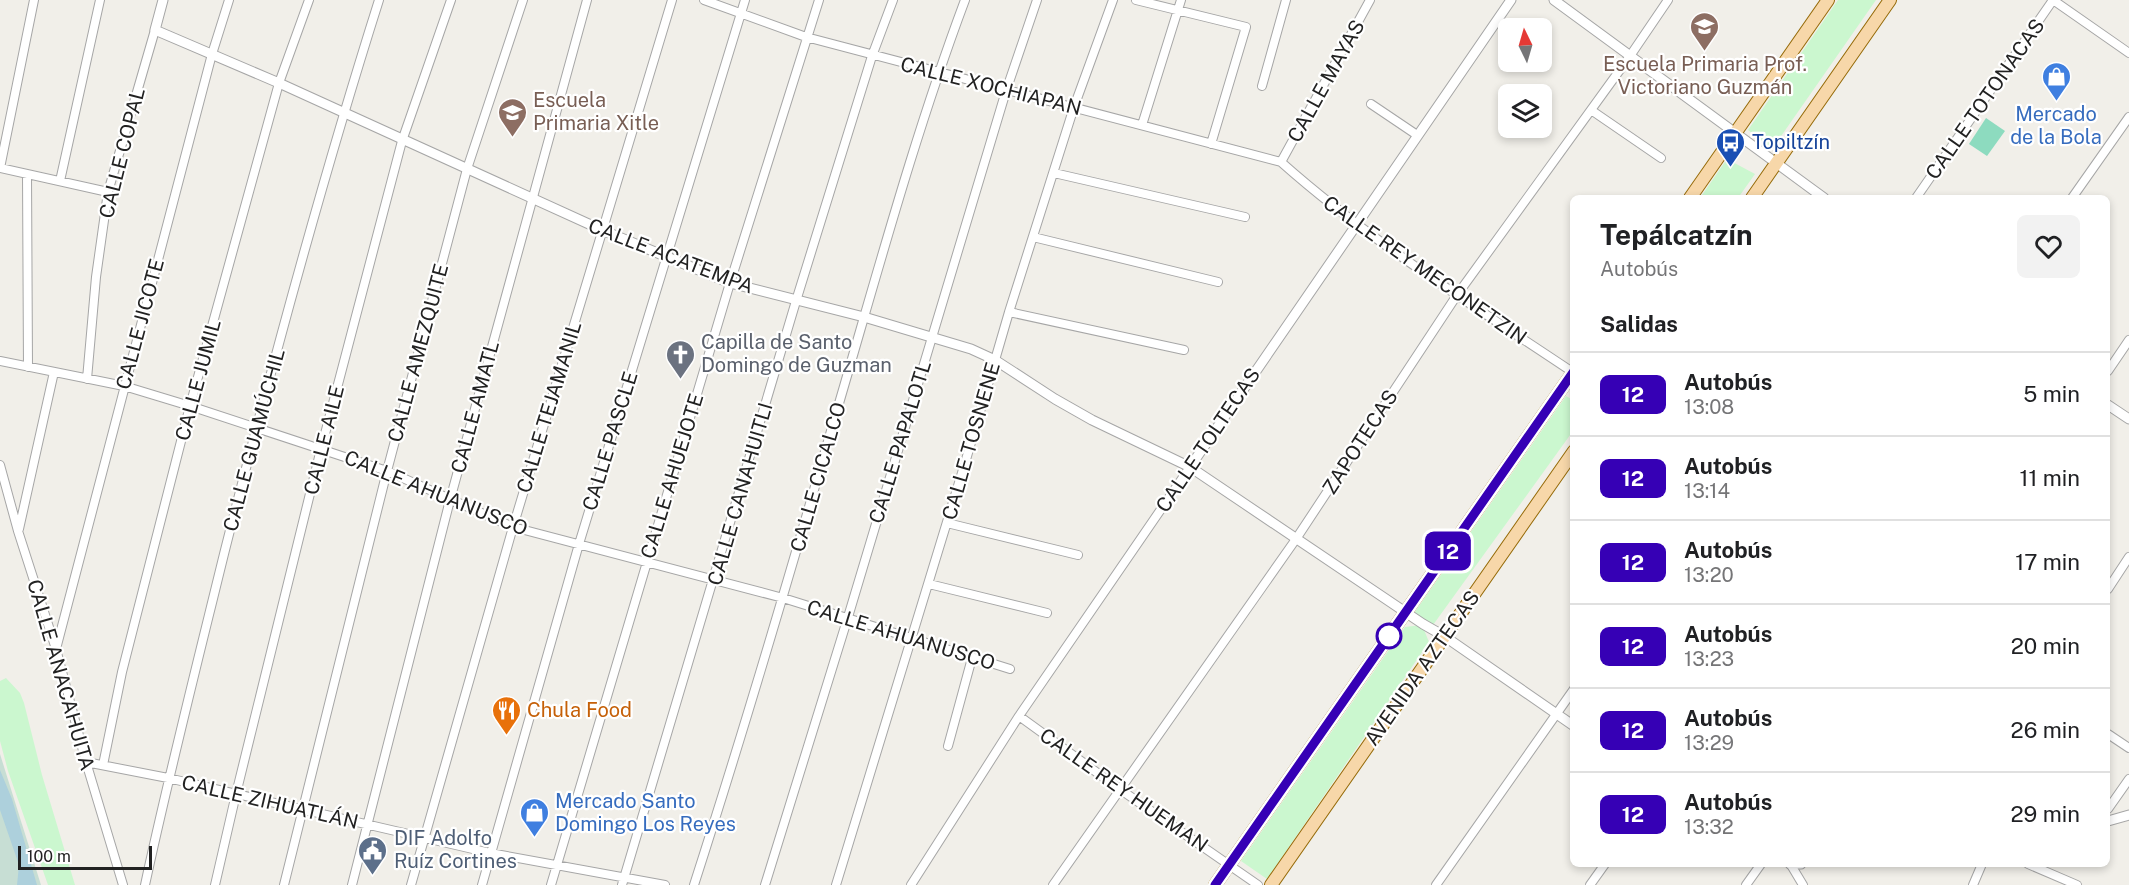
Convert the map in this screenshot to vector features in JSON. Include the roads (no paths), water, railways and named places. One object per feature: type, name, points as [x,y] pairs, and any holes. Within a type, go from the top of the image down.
[{"type":"main road","points":[[1692,195],[1828,0]]},
{"type":"main road","points":[[1754,195],[1890,0]]},
{"type":"main road","points":[[1215,885],[1570,376]]},
{"type":"main road","name":"AVENIDA AZTECAS","points":[[1271,885],[1570,457]]},
{"type":"street","points":[[34,0],[4,124],[0,168],[108,192]]},
{"type":"street","points":[[60,181],[100,0]]},
{"type":"street","name":"CALLE COPAL","points":[[87,379],[96,277],[108,192],[163,0]]},
{"type":"street","name":"CALLE JICOTE","points":[[56,650],[212,54],[230,0]]},
{"type":"street","name":"CALLE JUMIL","points":[[103,765],[122,672],[190,406],[279,83],[309,0]]},
{"type":"street","name":"CALLE GUAMÚCHIL","points":[[145,885],[168,778],[256,429],[343,113],[379,0]]},
{"type":"street","name":"CALLE AILE","points":[[215,885],[321,449],[402,141],[451,0]]},
{"type":"street","name":"CALLE AMEZQUITE","points":[[284,885],[387,471],[467,169],[523,0]]},
{"type":"street","name":"CALLE AMATL","points":[[352,885],[450,500],[587,0]]},
{"type":"street","name":"CALLE TEJAMANIL","points":[[411,885],[513,527],[672,0]]},
{"type":"street","name":"CALLE XOCHIAPAN","points":[[704,0],[740,15],[872,56],[1281,162]]},
{"type":"street","name":"CALLE PASCLE","points":[[482,885],[579,544],[665,257],[746,0]]},
{"type":"street","name":"CALLE AHUEJOTE","points":[[551,885],[646,561],[819,0]]},
{"type":"street","name":"CALLE CANAHUITLI","points":[[623,881],[796,301],[872,56],[893,0]]},
{"type":"street","name":"CALLE CICALCO","points":[[694,885],[783,598],[864,317],[938,73],[965,0]]},
{"type":"street","name":"CALLE PAPALOTL","points":[[765,885],[1006,91],[1036,0]]},
{"type":"street","name":"CALLE TOSNENE","points":[[836,885],[929,584],[1009,312],[1074,107],[1113,0]]},
{"type":"street","points":[[1136,0],[1246,27],[1211,144]]},
{"type":"street","points":[[1142,125],[1181,0]]},
{"type":"street","points":[[1262,86],[1286,0]]},
{"type":"street","name":"CALLE MAYAS","points":[[1281,162],[1370,0]]},
{"type":"street","name":"CALLE TOLTECAS","points":[[911,885],[1019,716],[1511,0]]},
{"type":"street","points":[[1554,0],[1820,195]]},
{"type":"street","name":"ZAPOTECAS","points":[[1053,885],[1296,539],[1457,295],[1668,0]]},
{"type":"street","points":[[2053,0],[2129,53]]},
{"type":"street","name":"CALLE TOTONACAS","points":[[1918,195],[2053,0]]},
{"type":"street","name":"CALLE ACATEMPA","points":[[155,30],[279,83],[531,199],[730,284],[864,317],[971,349],[995,360],[1074,411],[1190,467],[1444,636],[1570,723]]},
{"type":"street","points":[[1371,104],[1417,135]]},
{"type":"street","points":[[1591,110],[1661,158]]},
{"type":"street","points":[[2074,195],[2129,117]]},
{"type":"street","name":"CALLE REY MECONETZIN","points":[[1281,162],[1319,196],[1356,224],[1570,370]]},
{"type":"street","points":[[1054,173],[1245,217]]},
{"type":"street","points":[[27,174],[28,367]]},
{"type":"street","points":[[1033,237],[1218,282]]},
{"type":"street","points":[[1009,312],[1184,350]]},
{"type":"street","points":[[2110,368],[2129,340]]},
{"type":"street","name":"CALLE AHUANUSCO","points":[[0,361],[124,386],[190,406],[387,471],[513,527],[783,598],[1010,669]]},
{"type":"street","points":[[18,531],[54,372]]},
{"type":"street","points":[[2110,406],[2129,419]]},
{"type":"street","name":"CALLE ANACAHUITA","points":[[0,465],[123,885]]},
{"type":"street","points":[[947,523],[1078,555]]},
{"type":"street","points":[[2110,587],[2129,557]]},
{"type":"street","points":[[929,584],[1047,613]]},
{"type":"street","points":[[948,746],[972,658]]},
{"type":"street","points":[[1436,885],[1570,695]]},
{"type":"street","name":"CALLE REY HUEMAN","points":[[1019,716],[1258,885]]},
{"type":"street","points":[[2110,735],[2129,748]]},
{"type":"street","name":"CALLE ZIHUATLÁN","points":[[86,762],[168,778],[490,853],[556,864],[623,881],[665,885]]},
{"type":"street","points":[[2110,806],[2129,779]]},
{"type":"street","points":[[2110,820],[2129,815]]},
{"type":"street","points":[[1590,885],[1603,867]]},
{"type":"street","points":[[1746,885],[1759,867]]},
{"type":"street","points":[[1796,867],[1805,884]]},
{"type":"street","points":[[1973,885],[1981,867]]},
{"type":"street","points":[[2034,867],[2062,882],[2078,885]]},
{"type":"water","points":[[0,770],[12,799],[37,885],[17,885],[19,865],[0,810]]},
{"type":"place","name":"Escuela Primaria Prof. Victoriano Guzmán","points":[[1705,52]]},
{"type":"place","name":"Mercado de la Bola","points":[[2056,102]]},
{"type":"place","name":"Escuela Primaria Xitle","points":[[512,138]]},
{"type":"place","name":"Topiltzín","points":[[1731,168]]},
{"type":"place","name":"Capilla de Santo Domingo de Guzman","points":[[680,380]]},
{"type":"place","name":"Chula Food","points":[[506,736]]},
{"type":"place","name":"Mercado Santo Domingo Los Reyes","points":[[534,838]]},
{"type":"place","name":"DIF Adolfo Ruíz Cortines","points":[[373,876]]}]
